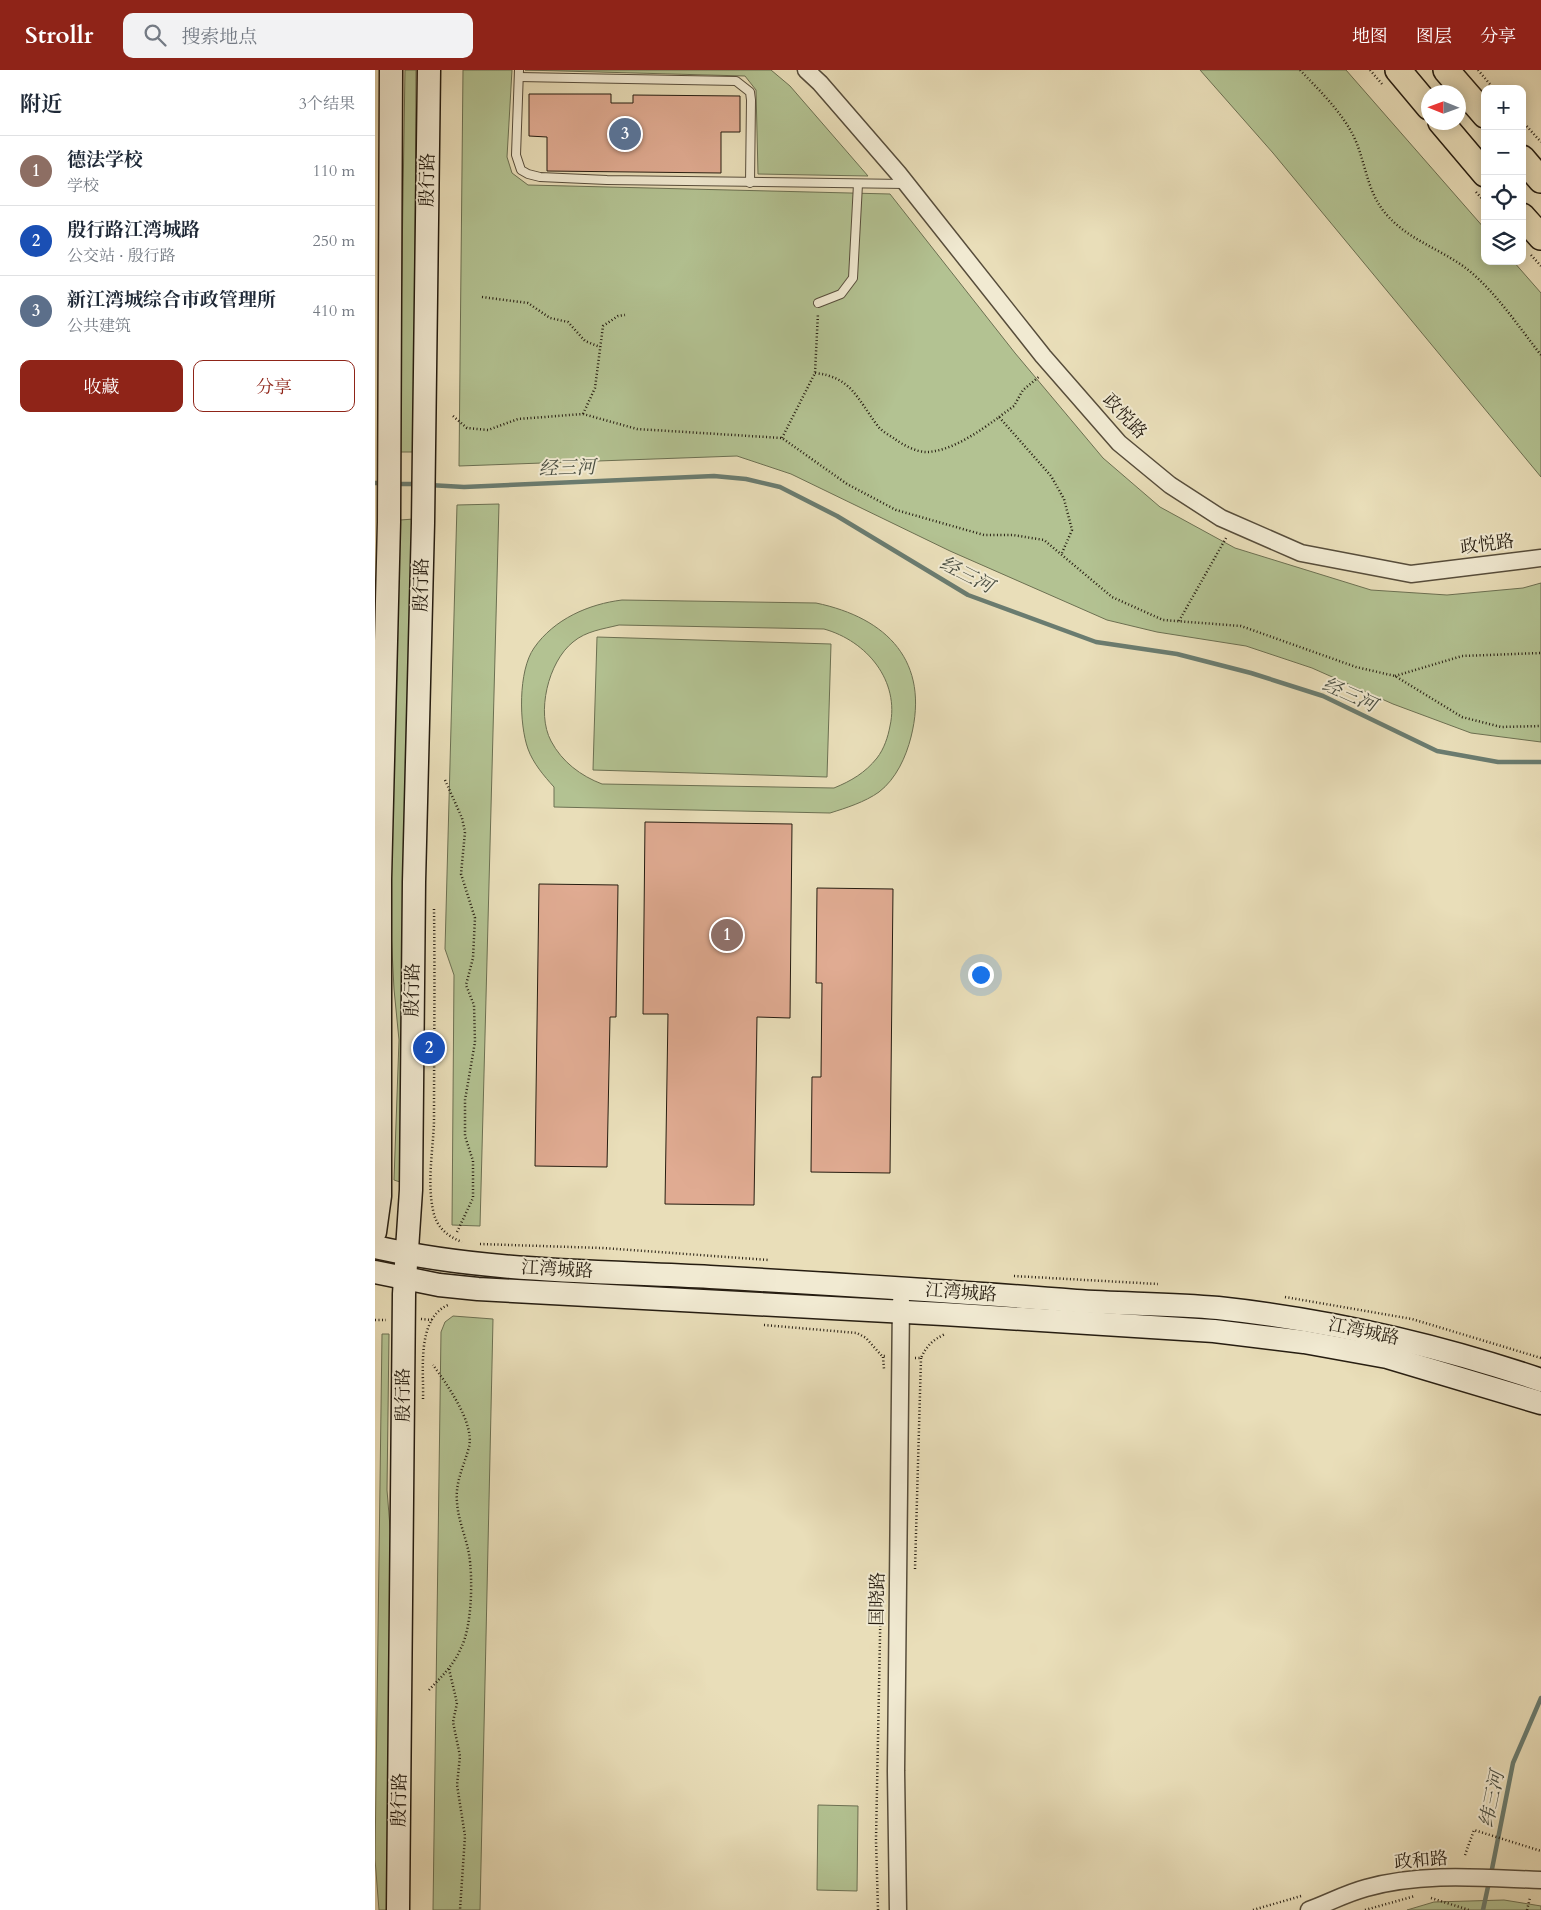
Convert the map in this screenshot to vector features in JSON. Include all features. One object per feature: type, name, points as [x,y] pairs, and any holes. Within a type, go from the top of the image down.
[{"type":"main road","name":"殷行路","points":[[375,1232],[380,1196],[380,879],[390,451],[391,70]]},
{"type":"main road","name":"殷行路","points":[[398,1910],[404,1279],[411,1190],[413,882],[423,523],[429,70]]},
{"type":"main road","points":[[1398,70],[1421,97]]},
{"type":"main road","points":[[1446,70],[1481,110]]},
{"type":"main road","points":[[1448,130],[1481,169]]},
{"type":"main road","points":[[1526,163],[1541,180]]},
{"type":"main road","points":[[1526,220],[1541,237]]},
{"type":"main road","name":"江湾城路","points":[[375,1247],[472,1265],[901,1288],[1125,1304],[1216,1308],[1306,1319],[1391,1336],[1475,1358],[1541,1380]]},
{"type":"main road","name":"江湾城路","points":[[375,1272],[404,1279],[478,1290],[900,1312],[1214,1331],[1304,1342],[1387,1357],[1541,1403]]},
{"type":"street","name":"政悦路","points":[[806,70],[820,83],[907,184],[1052,366],[1119,443],[1170,485],[1234,523],[1301,553],[1411,574],[1541,558]]},
{"type":"street","name":"国晓路","points":[[898,1910],[896,1771],[901,1288]]},
{"type":"street","name":"政和路","points":[[1309,1910],[1365,1888],[1431,1878],[1466,1877],[1534,1880]]},
{"type":"lane","points":[[750,183],[750,92],[736,81],[519,74],[515,155],[521,170],[528,174],[540,177],[607,180],[750,183],[907,184]]},
{"type":"lane","points":[[818,303],[841,294],[853,278],[858,184]]},
{"type":"path","points":[[1301,70],[1347,124],[1354,137],[1369,185],[1379,206],[1404,232],[1437,249],[1469,270],[1503,307],[1541,355]]},
{"type":"path","points":[[1478,70],[1491,85]]},
{"type":"path","points":[[1526,125],[1541,142]]},
{"type":"path","points":[[483,297],[528,303],[550,318],[568,322],[585,341],[600,347]]},
{"type":"path","points":[[782,438],[815,373],[818,303]]},
{"type":"path","points":[[583,414],[595,388],[603,326],[618,316],[625,315]]},
{"type":"path","points":[[815,373],[840,379],[857,396],[879,427],[903,445],[926,452],[947,446],[981,430],[1014,406],[1023,390],[1052,366]]},
{"type":"path","points":[[453,416],[467,428],[488,430],[518,419],[583,414],[637,429],[782,438],[847,484],[896,510],[984,535],[1013,535],[1044,540],[1062,553],[1085,576],[1112,597],[1163,620],[1241,626],[1356,667],[1395,676],[1463,716],[1501,727],[1541,726]]},
{"type":"path","points":[[999,417],[1051,476],[1064,499],[1072,530],[1062,553]]},
{"type":"path","points":[[1179,621],[1234,523]]},
{"type":"path","points":[[1395,676],[1462,656],[1541,653]]},
{"type":"path","points":[[445,780],[462,818],[465,832],[461,874],[475,918],[473,958],[466,985],[474,1005],[475,1042],[465,1100],[465,1136],[473,1161],[473,1198],[457,1232]]},
{"type":"path","points":[[434,1315],[441,1308],[455,1304]]},
{"type":"path","points":[[754,1324],[857,1333],[866,1338],[883,1356],[884,1371]]},
{"type":"path","points":[[916,1514],[921,1358],[926,1347],[933,1340],[949,1332]]},
{"type":"path","points":[[883,1356],[921,1358]]},
{"type":"path","points":[[429,1690],[449,1669],[462,1647],[471,1592],[469,1555],[456,1494],[457,1484],[470,1444],[468,1430],[450,1388],[433,1365]]},
{"type":"path","points":[[878,1910],[875,1840],[881,1585]]},
{"type":"path","points":[[449,1669],[457,1703],[453,1722],[461,1756],[457,1786],[465,1836],[460,1910]]},
{"type":"path","points":[[1465,1855],[1474,1830],[1541,1851]]},
{"type":"path","points":[[1431,1898],[1469,1910]]},
{"type":"path","points":[[1527,1910],[1530,1898]]},
{"type":"green space","points":[[405,70],[416,70],[414,452],[399,452]]},
{"type":"green space","points":[[463,70],[512,70],[507,157],[512,173],[528,185],[890,194],[1015,353],[1103,458],[1160,507],[1235,548],[1371,590],[1447,595],[1523,588],[1541,583],[1541,742],[1471,733],[1393,704],[1312,668],[1246,646],[1157,632],[1107,620],[950,551],[791,474],[737,456],[459,466]]},
{"type":"green space","points":[[525,70],[771,70],[790,86],[868,176],[758,174],[756,90],[745,76]]},
{"type":"green space","points":[[1200,70],[1346,70],[1481,224],[1481,265],[1516,265],[1541,293],[1541,477],[1273,153]]},
{"type":"green space","points":[[499,504],[480,1226],[452,1225],[454,975],[445,949],[457,505]]},
{"type":"green space","points":[[414,519],[400,1182],[394,1180],[399,1040],[390,911],[400,520]]},
{"type":"green space","points":[[622,600],[816,603],[842,610],[864,620],[883,632],[898,648],[908,666],[914,687],[915,710],[911,737],[899,767],[885,787],[874,796],[830,813],[554,807],[554,787],[533,759],[525,738],[522,698],[525,670],[534,648],[542,638],[562,621],[585,609]],"holes":[[[619,625],[824,629],[854,643],[877,665],[885,679],[892,709],[887,739],[877,758],[857,776],[834,788],[602,784],[587,777],[566,762],[551,741],[545,717],[547,688],[551,675],[564,651],[578,638],[589,633]]]},
{"type":"green space","points":[[597,637],[831,644],[827,777],[593,770]]},
{"type":"green space","points":[[453,1316],[493,1319],[480,1910],[433,1910],[441,1332],[445,1322]]},
{"type":"green space","points":[[382,1334],[389,1334],[387,1490],[393,1564],[388,1910],[379,1910],[375,1859]]},
{"type":"green space","points":[[818,1805],[858,1806],[857,1891],[817,1890]]},
{"type":"green space","points":[[1504,1900],[1541,1906],[1541,1910],[1407,1910],[1434,1902]]},
{"type":"building","points":[[529,94],[611,94],[611,103],[633,103],[633,95],[740,96],[740,132],[721,132],[721,173],[547,171],[547,137],[529,136]]},
{"type":"building","points":[[645,822],[792,824],[790,1018],[757,1017],[754,1205],[665,1204],[668,1014],[643,1014]]},
{"type":"building","points":[[539,884],[618,885],[616,1017],[610,1017],[607,1167],[535,1166]]},
{"type":"building","points":[[817,888],[893,889],[890,1173],[811,1172],[812,1077],[821,1077],[822,983],[816,983]]},
{"type":"waterway","name":"经三河","points":[[429,485],[464,487],[714,476],[746,479],[780,487],[837,516],[968,595],[1096,642],[1177,654],[1251,673],[1323,696],[1437,751],[1498,762],[1541,762]]},
{"type":"waterway","name":"经三河","points":[[375,483],[384,483]]},
{"type":"waterway","name":"经三河","points":[[397,484],[416,484]]},
{"type":"waterway","name":"纬三河","points":[[1491,1874],[1513,1763],[1541,1698]]},
{"type":"waterway","name":"纬三河","points":[[1483,1910],[1489,1882]]},
{"type":"place","name":"新江湾城综合市政管理所","points":[[625,134]]},
{"type":"place","name":"德法学校","points":[[727,935]]},
{"type":"place","name":"殷行路江湾城路","points":[[429,1048]]}]
